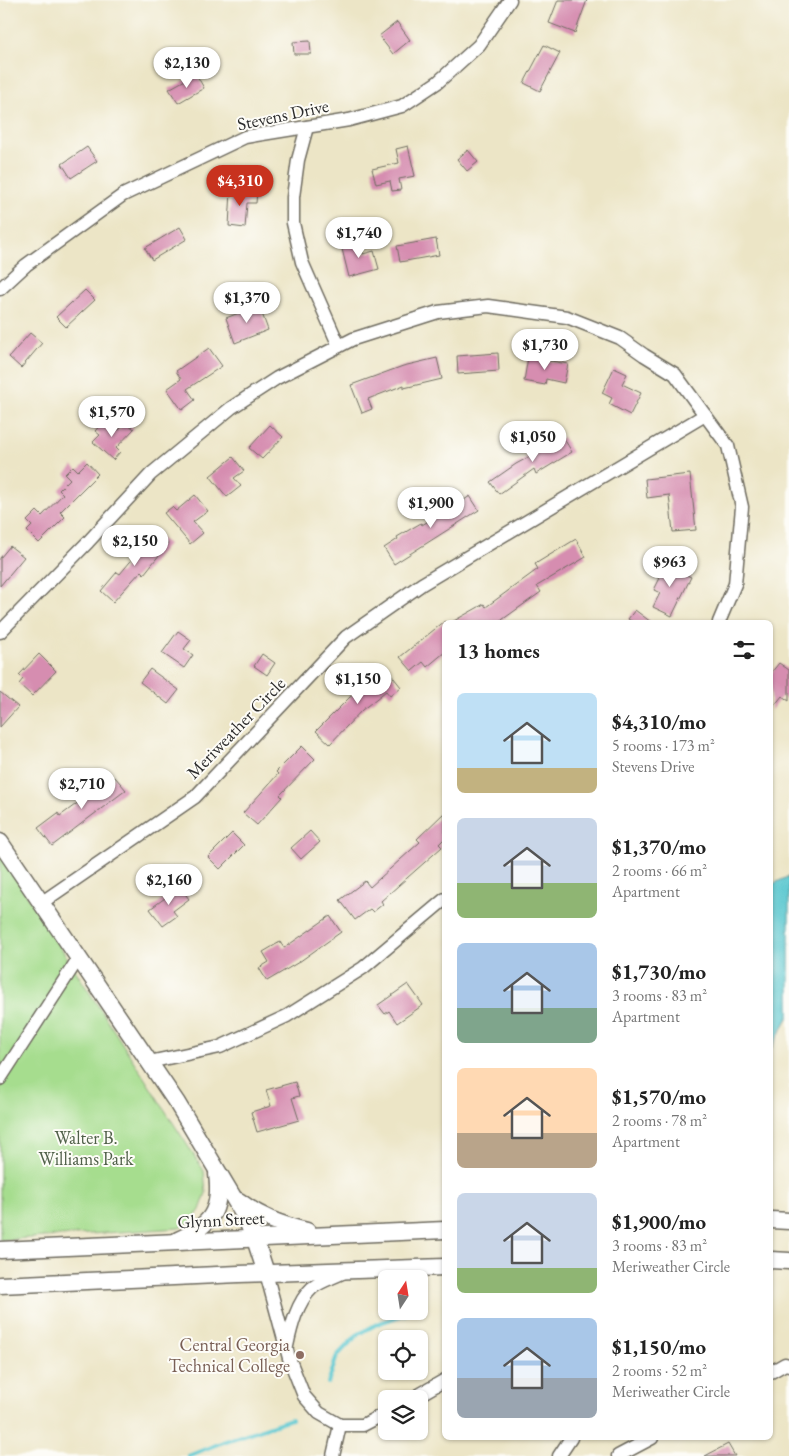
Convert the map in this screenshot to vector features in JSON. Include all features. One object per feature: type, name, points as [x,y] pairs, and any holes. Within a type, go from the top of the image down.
[{"type":"main road","points":[[0,842],[177,1104],[245,1217],[255,1239],[266,1273]]},
{"type":"main road","points":[[170,1243],[193,1233],[213,1214],[218,1202],[217,1170]]},
{"type":"main road","points":[[234,1198],[254,1213],[274,1221],[326,1236]]},
{"type":"main road","points":[[773,1220],[789,1221]]},
{"type":"main road","name":"Glynn Street","points":[[0,1250],[442,1230]]},
{"type":"main road","points":[[773,1260],[789,1261]]},
{"type":"main road","points":[[0,1285],[442,1267]]},
{"type":"street","name":"Stevens Drive","points":[[0,289],[26,265],[123,195],[245,138],[350,120],[402,106],[438,82],[479,45],[510,0]]},
{"type":"street","points":[[307,127],[295,178],[292,224],[302,262],[339,346]]},
{"type":"street","points":[[0,632],[151,474],[231,408],[277,378],[353,340],[438,312],[488,306],[567,317],[620,338],[675,374],[728,446],[742,507],[735,584],[720,620]]},
{"type":"street","name":"Meriweather Circle","points":[[41,903],[195,797],[346,637],[422,584],[705,415]]},
{"type":"street","points":[[149,1062],[220,1047],[287,1016],[364,968],[442,902]]},
{"type":"street","points":[[0,1079],[78,959]]},
{"type":"street","points":[[287,1348],[291,1326],[305,1298],[313,1288],[348,1270]]},
{"type":"street","points":[[266,1273],[287,1348],[304,1396],[319,1413],[340,1425],[363,1425],[378,1417]]},
{"type":"street","points":[[773,1371],[785,1364],[789,1365]]},
{"type":"street","points":[[428,1390],[442,1382]]},
{"type":"street","points":[[333,1456],[340,1425]]},
{"type":"street","points":[[560,1456],[570,1440]]},
{"type":"street","points":[[618,1456],[648,1440]]},
{"type":"green space","name":"Walter B. Williams Park","points":[[0,853],[204,1171],[206,1193],[200,1210],[191,1222],[179,1228],[0,1240]]},
{"type":"water","points":[[789,876],[789,1016],[773,1045],[773,884]]},
{"type":"building","points":[[558,0],[587,0],[575,33],[549,23]]},
{"type":"building","points":[[397,22],[410,40],[393,54],[379,36]]},
{"type":"building","points":[[310,41],[311,54],[294,54],[293,42]]},
{"type":"building","points":[[544,45],[560,53],[540,91],[524,83]]},
{"type":"building","points":[[196,74],[204,88],[178,103],[169,89]]},
{"type":"building","points":[[408,146],[415,176],[399,179],[401,190],[392,191],[390,181],[376,184],[372,169],[399,163],[396,149]]},
{"type":"building","points":[[87,147],[97,161],[71,178],[62,164]]},
{"type":"building","points":[[468,150],[478,162],[467,171],[457,159]]},
{"type":"building","points":[[231,190],[257,192],[256,203],[247,203],[245,228],[229,226]]},
{"type":"building","points":[[180,227],[187,239],[152,260],[145,248]]},
{"type":"building","points":[[436,239],[439,255],[400,262],[397,246]]},
{"type":"building","points":[[360,240],[363,254],[374,251],[379,269],[349,277],[341,245]]},
{"type":"building","points":[[85,290],[95,300],[66,327],[56,317]]},
{"type":"building","points":[[259,305],[268,330],[235,343],[226,318]]},
{"type":"building","points":[[30,333],[42,343],[21,368],[9,357]]},
{"type":"building","points":[[209,348],[222,366],[187,389],[195,400],[182,410],[167,389],[181,379],[176,371]]},
{"type":"building","points":[[498,353],[499,371],[458,374],[457,356]]},
{"type":"building","points":[[528,357],[568,364],[564,383],[546,379],[545,385],[524,381]]},
{"type":"building","points":[[437,358],[442,379],[404,388],[404,385],[368,399],[372,409],[362,413],[351,385],[403,366]]},
{"type":"building","points":[[614,368],[627,374],[622,384],[641,393],[630,415],[609,404],[612,398],[602,393]]},
{"type":"building","points":[[106,419],[119,430],[126,422],[134,429],[116,448],[120,452],[113,460],[93,442],[100,435],[95,431]]},
{"type":"building","points":[[270,425],[283,437],[262,459],[249,448]]},
{"type":"building","points":[[563,437],[572,452],[536,474],[534,469],[499,494],[490,482],[516,464],[540,451],[536,445],[547,438],[551,444]]},
{"type":"building","points":[[233,457],[244,471],[234,478],[241,486],[227,497],[210,476]]},
{"type":"building","points":[[87,462],[98,474],[60,512],[65,517],[39,543],[27,531],[32,526],[27,521],[37,511],[42,516],[63,494],[59,490],[70,479],[65,474],[73,466],[78,471]]},
{"type":"building","points":[[690,474],[696,530],[673,532],[669,495],[647,498],[645,479]]},
{"type":"building","points":[[195,495],[208,511],[193,522],[203,533],[190,544],[164,513],[172,507],[176,511]]},
{"type":"building","points":[[470,496],[479,510],[394,564],[384,548],[398,539],[397,537],[421,523],[422,525],[448,509],[445,504],[455,498],[458,504]]},
{"type":"building","points":[[154,533],[168,544],[144,574],[141,571],[113,602],[101,591],[117,572],[120,574]]},
{"type":"building","points":[[576,539],[586,557],[537,586],[541,592],[502,620],[456,620],[484,604],[486,607],[538,569],[535,564]]},
{"type":"building","points":[[10,546],[24,557],[0,586],[0,558]]},
{"type":"building","points":[[659,562],[691,577],[672,616],[653,607],[660,593],[654,590],[660,578],[653,574]]},
{"type":"building","points":[[635,610],[648,620],[630,620],[628,619]]},
{"type":"building","points":[[442,623],[442,654],[427,667],[423,662],[412,671],[400,657]]},
{"type":"building","points":[[178,631],[191,640],[184,649],[193,655],[184,668],[162,653]]},
{"type":"building","points":[[39,654],[56,671],[32,696],[19,684],[23,679],[19,675]]},
{"type":"building","points":[[262,654],[275,663],[267,675],[254,666]]},
{"type":"building","points":[[779,663],[789,670],[789,701],[782,696],[773,707],[773,670]]},
{"type":"building","points":[[386,668],[401,687],[390,696],[386,691],[362,710],[330,744],[316,731],[350,697]]},
{"type":"building","points":[[150,669],[179,690],[168,704],[140,682]]},
{"type":"building","points":[[0,692],[18,707],[0,727]]},
{"type":"building","points":[[302,746],[315,759],[280,795],[282,797],[257,825],[243,813],[278,774],[276,772]]},
{"type":"building","points":[[115,777],[126,790],[52,846],[38,828],[58,813],[60,816],[83,799],[80,794],[99,779],[104,785]]},
{"type":"building","points":[[442,815],[442,841],[439,844],[442,847],[381,901],[383,904],[373,912],[370,909],[355,920],[340,900],[365,881],[370,887],[420,842],[417,839]]},
{"type":"building","points":[[310,831],[320,842],[301,859],[291,848]]},
{"type":"building","points":[[232,833],[244,845],[220,869],[208,857]]},
{"type":"building","points":[[180,887],[189,899],[173,911],[177,916],[163,926],[150,909]]},
{"type":"building","points":[[330,916],[341,932],[299,962],[267,981],[259,968],[269,962],[263,952],[280,942],[284,948]]},
{"type":"building","points":[[408,984],[423,1005],[397,1023],[389,1011],[385,1014],[378,1005]]},
{"type":"building","points":[[295,1082],[299,1096],[292,1098],[299,1120],[257,1132],[251,1112],[271,1106],[266,1090]]},
{"type":"building","points":[[728,1444],[735,1456],[705,1456]]},
{"type":"waterway","points":[[328,1383],[337,1356],[357,1335],[388,1320]]},
{"type":"waterway","points":[[188,1456],[291,1419]]},
{"type":"place","name":"Central Georgia Technical College","points":[[300,1355]]}]
